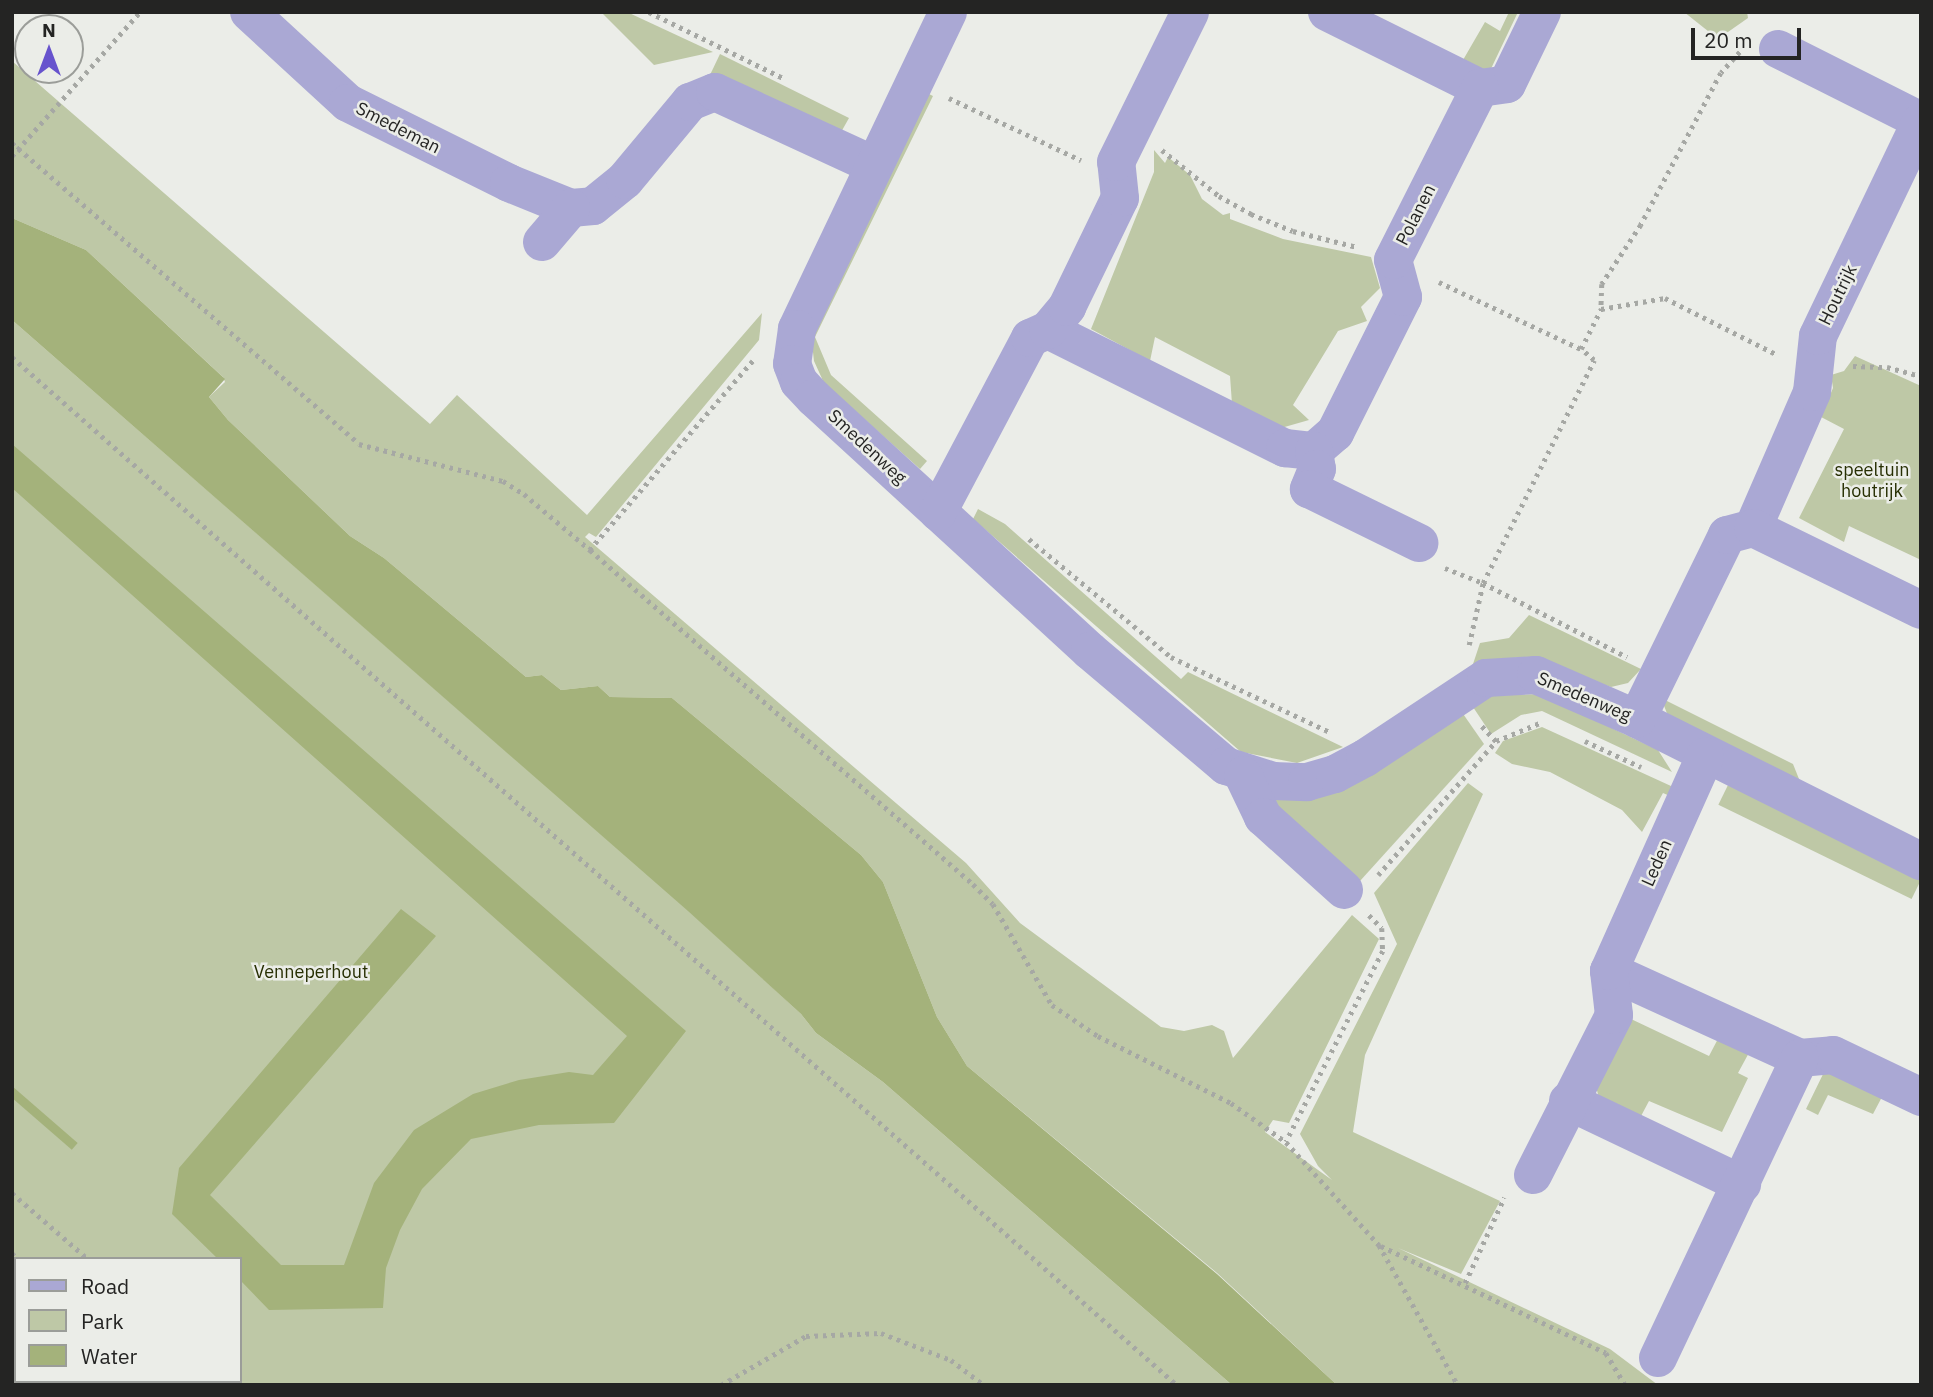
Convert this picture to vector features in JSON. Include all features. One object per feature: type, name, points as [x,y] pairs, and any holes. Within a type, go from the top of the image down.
[{"type":"street","name":"Smedeman","points":[[249,12],[348,103],[509,183],[571,208]]},
{"type":"street","name":"Smedenweg","points":[[948,12],[797,329],[792,363],[799,382],[937,512],[1101,660],[1226,766],[1243,775],[1307,782],[1335,774],[1486,678],[1513,673],[1557,682],[1637,719],[1698,773],[1921,861]]},
{"type":"street","points":[[937,512],[1030,338],[1048,330],[1067,307],[1121,189],[1116,162],[1190,12]]},
{"type":"street","points":[[1327,12],[1480,88],[1507,84],[1542,12]]},
{"type":"street","name":"Houtrijk","points":[[1753,528],[1812,392],[1818,336],[1918,135],[1778,49]]},
{"type":"street","name":"Polanen","points":[[1314,451],[1335,433],[1403,297],[1393,260],[1480,88]]},
{"type":"street","points":[[541,242],[571,208],[593,206],[625,180],[690,102],[715,92],[874,166]]},
{"type":"street","points":[[1048,330],[1285,449],[1314,451],[1317,469],[1309,489],[1419,542]]},
{"type":"street","points":[[1637,719],[1727,535],[1753,528],[1921,610]]},
{"type":"street","name":"Leden","points":[[1609,971],[1698,773]]},
{"type":"street","points":[[1243,775],[1263,817],[1360,894]]},
{"type":"street","points":[[1609,971],[1800,1058],[1833,1055],[1921,1097]]},
{"type":"street","points":[[1533,1175],[1568,1101],[1614,1015],[1609,971]]},
{"type":"street","points":[[1658,1359],[1800,1058]]},
{"type":"street","points":[[1568,1101],[1742,1184]]},
{"type":"path","points":[[12,156],[140,12]]},
{"type":"path","points":[[649,12],[792,82]]},
{"type":"path","points":[[1581,349],[1601,309],[1602,284],[1642,225],[1721,73],[1758,32],[1778,49]]},
{"type":"path","points":[[915,80],[1095,167],[1121,189]]},
{"type":"path","points":[[1131,132],[1178,159],[1219,196],[1251,214],[1393,260],[1581,349],[1594,360],[1483,583]]},
{"type":"path","points":[[12,143],[359,444],[503,481],[524,494],[973,884],[1000,916],[1052,1005],[1098,1036],[1231,1103],[1286,1142],[1379,1245],[1458,1385]]},
{"type":"path","points":[[1601,309],[1665,298],[1814,371],[1871,365],[1921,376]]},
{"type":"path","points":[[590,550],[764,348],[797,329]]},
{"type":"path","points":[[12,357],[1177,1385]]},
{"type":"path","points":[[1419,542],[1433,563],[1483,583],[1659,673]]},
{"type":"path","points":[[1286,1142],[1383,951],[1382,928],[1360,894],[1496,741],[1541,721],[1553,727]]},
{"type":"path","points":[[1578,738],[1698,773]]},
{"type":"path","points":[[1465,1283],[1516,1173],[1533,1175]]},
{"type":"path","points":[[12,1193],[87,1257]]},
{"type":"path","points":[[1379,1245],[1465,1283],[1606,1353],[1625,1385]]},
{"type":"path","points":[[722,1385],[806,1336],[881,1333],[951,1360],[984,1385]]},
{"type":"green space","points":[[601,12],[627,12],[713,52],[654,65]]},
{"type":"green space","points":[[1509,12],[1518,12],[1488,75],[1463,60],[1485,22],[1500,31]]},
{"type":"green space","points":[[1684,12],[1747,12],[1748,18],[1718,39]]},
{"type":"green space","points":[[720,54],[849,118],[840,134],[709,77]]},
{"type":"green space","points":[[12,61],[14,84],[38,84],[430,424],[457,395],[587,515],[762,313],[759,340],[596,537],[589,533],[585,537],[966,863],[1020,923],[1161,1027],[1184,1031],[1212,1025],[1224,1031],[1233,1058],[1352,915],[1379,939],[1289,1123],[1273,1120],[1265,1132],[1332,1180],[1318,1166],[1300,1134],[1397,944],[1374,893],[1468,783],[1483,794],[1365,1055],[1353,1132],[1500,1201],[1461,1274],[1398,1248],[1610,1349],[1658,1385],[1337,1385],[1217,1273],[967,1066],[937,1017],[883,882],[861,855],[672,698],[610,697],[598,686],[561,690],[542,675],[526,677],[384,558],[350,536],[228,420],[209,397],[225,382],[223,377],[86,250],[12,218]]},
{"type":"green space","points":[[921,90],[933,96],[815,337],[831,375],[927,461],[920,469],[824,383],[814,361],[811,335]]},
{"type":"green space","points":[[1154,150],[1165,163],[1168,157],[1190,175],[1202,199],[1223,215],[1230,213],[1230,219],[1283,239],[1371,257],[1380,288],[1361,307],[1367,321],[1338,331],[1293,405],[1309,420],[1274,430],[1232,404],[1230,376],[1155,337],[1150,361],[1091,329],[1154,172]]},
{"type":"green space","name":"Venneperhout","points":[[12,320],[688,910],[801,1014],[816,1033],[883,1082],[1232,1385],[12,1385]]},
{"type":"green space","name":"speeltuin houtrijk","points":[[1855,356],[1921,386],[1921,560],[1849,526],[1844,542],[1799,518],[1844,429],[1821,417],[1833,388],[1831,375],[1844,371]]},
{"type":"green space","points":[[978,509],[1005,524],[1181,679],[1188,672],[1343,747],[1297,763],[1241,752],[973,519]]},
{"type":"green space","points":[[1529,615],[1641,669],[1628,683],[1611,687],[1521,657],[1473,664],[1480,643],[1509,638]]},
{"type":"green space","points":[[1540,694],[1658,750],[1672,772],[1542,711],[1521,715],[1491,734],[1469,701],[1479,696]]},
{"type":"green space","points":[[1661,698],[1793,764],[1801,784],[1668,716]]},
{"type":"green space","points":[[1459,708],[1484,744],[1360,881],[1275,810],[1274,799]]},
{"type":"green space","points":[[1542,727],[1671,786],[1679,800],[1663,793],[1642,832],[1622,810],[1550,772],[1512,764],[1495,753],[1503,741]]},
{"type":"green space","points":[[1728,785],[1921,879],[1912,899],[1718,805]]},
{"type":"green space","points":[[1631,1019],[1709,1056],[1720,1035],[1751,1049],[1738,1073],[1748,1078],[1722,1132],[1649,1101],[1640,1118],[1599,1098],[1595,1083]]},
{"type":"green space","points":[[1827,1066],[1883,1095],[1873,1114],[1828,1095],[1818,1115],[1806,1109]]},
{"type":"water","points":[[12,218],[86,250],[225,379],[209,397],[228,420],[350,536],[384,558],[526,677],[542,675],[561,690],[598,686],[610,697],[672,698],[861,855],[883,882],[937,1017],[967,1066],[1217,1274],[1337,1385],[1232,1385],[883,1082],[816,1033],[801,1014],[688,911],[12,320]]},
{"type":"water","points":[[12,444],[686,1031],[614,1123],[539,1125],[471,1139],[422,1189],[400,1230],[386,1268],[383,1308],[269,1310],[242,1282],[242,1257],[216,1257],[172,1214],[179,1168],[401,909],[436,936],[210,1195],[281,1265],[344,1265],[374,1183],[414,1130],[473,1094],[519,1080],[569,1072],[593,1075],[627,1036],[12,488]]},
{"type":"water","points":[[12,1086],[78,1143],[72,1150],[12,1098]]}]
